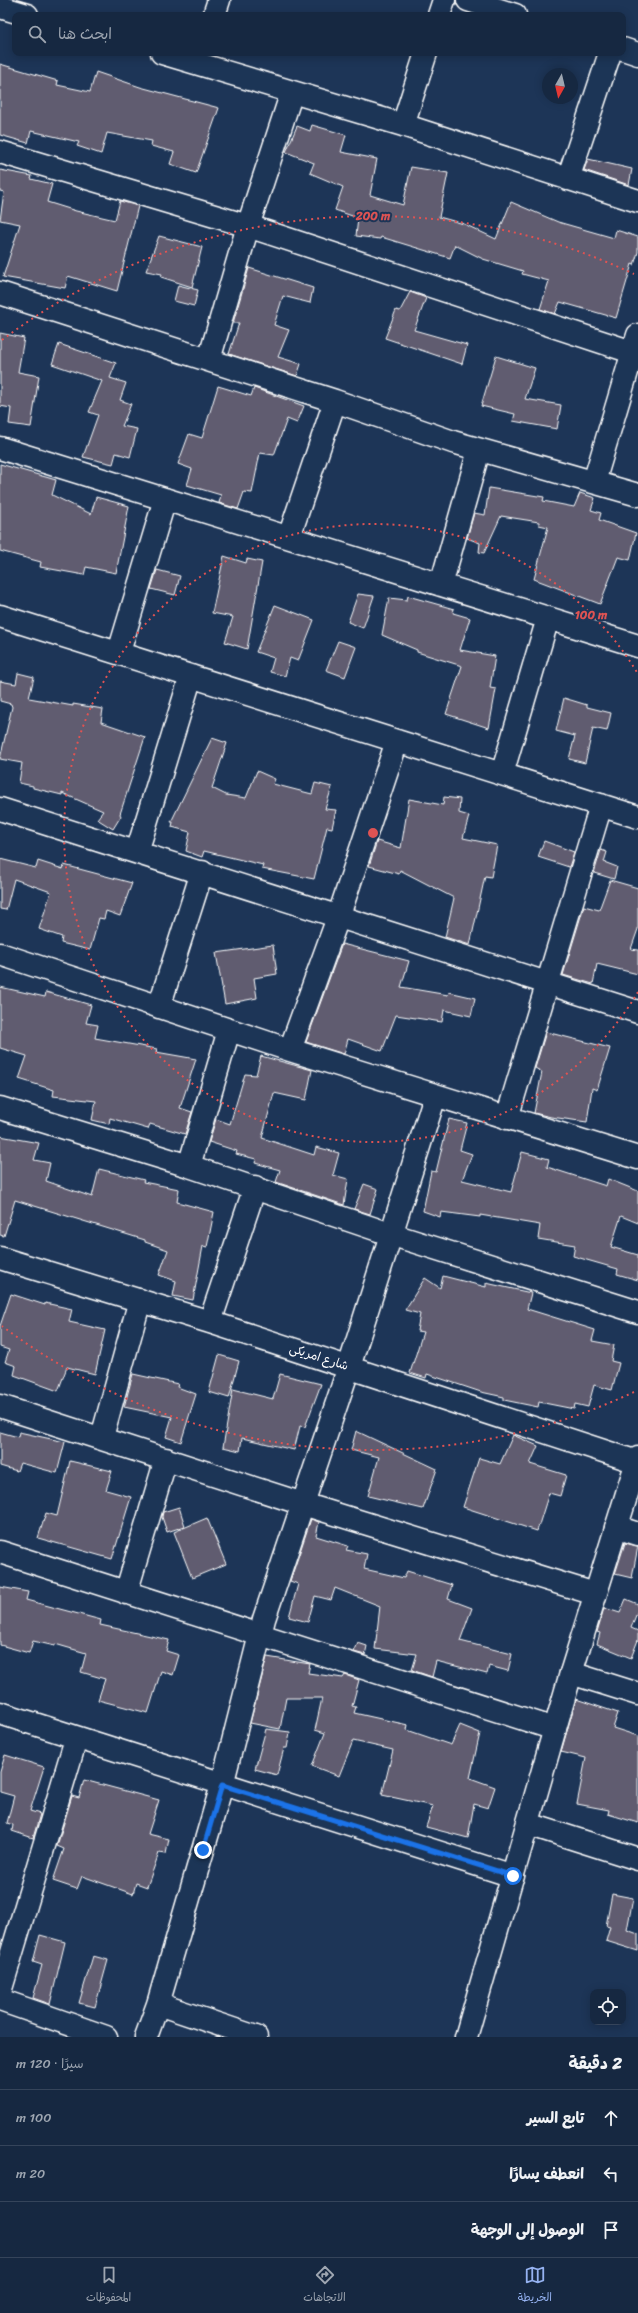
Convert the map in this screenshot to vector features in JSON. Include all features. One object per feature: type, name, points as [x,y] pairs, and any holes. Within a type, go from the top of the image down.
[{"type":"street","points":[[215,12],[219,0]]},
{"type":"street","points":[[440,12],[444,0]]},
{"type":"street","points":[[468,0],[506,12]]},
{"type":"street","points":[[0,8],[15,12]]},
{"type":"street","points":[[626,50],[638,54]]},
{"type":"street","points":[[185,56],[201,58],[292,92],[403,125],[638,201]]},
{"type":"street","points":[[403,125],[425,56]]},
{"type":"street","points":[[568,179],[609,56]]},
{"type":"street","points":[[209,360],[248,226],[292,92]]},
{"type":"street","points":[[0,152],[248,226],[636,347],[594,482]]},
{"type":"street","points":[[0,293],[335,401],[479,450],[638,495]]},
{"type":"street","points":[[289,536],[335,401]]},
{"type":"street","points":[[0,448],[289,536],[638,646]]},
{"type":"street","points":[[441,585],[479,450]]},
{"type":"street","points":[[119,652],[166,499]]},
{"type":"street","points":[[0,616],[119,652],[638,817]]},
{"type":"street","points":[[502,774],[548,618]]},
{"type":"street","points":[[137,852],[191,676]]},
{"type":"street","points":[[290,1050],[339,915],[397,741]]},
{"type":"street","points":[[507,1118],[549,984],[601,805]]},
{"type":"street","points":[[0,810],[339,915],[638,1012]]},
{"type":"street","points":[[159,1007],[202,872]]},
{"type":"street","points":[[0,954],[290,1050],[638,1158]]},
{"type":"street","points":[[189,1166],[229,1030]]},
{"type":"street","points":[[146,2037],[158,2004],[222,1785],[260,1634],[349,1367],[435,1096]]},
{"type":"street","points":[[0,1108],[255,1187],[390,1234],[638,1312]]},
{"type":"street","points":[[210,1322],[255,1187]]},
{"type":"street","name":"شارع امريكى","points":[[0,1258],[210,1322],[637,1460]]},
{"type":"street","points":[[102,1438],[140,1300]]},
{"type":"street","points":[[0,1406],[303,1504],[595,1594]]},
{"type":"street","points":[[126,1593],[166,1459]]},
{"type":"street","points":[[466,2037],[571,1673],[637,1460]]},
{"type":"street","points":[[616,1527],[638,1534]]},
{"type":"street","points":[[0,1552],[555,1729]]},
{"type":"street","points":[[571,1673],[638,1694]]},
{"type":"street","points":[[0,1713],[76,1739],[513,1876]]},
{"type":"street","points":[[0,1992],[76,1739]]},
{"type":"street","points":[[528,1824],[638,1859]]},
{"type":"street","points":[[0,2000],[106,2037]]},
{"type":"street","points":[[158,2004],[253,2036]]},
{"type":"building","points":[[0,64],[58,81],[57,85],[90,92],[96,72],[140,87],[219,108],[196,173],[170,164],[174,152],[151,146],[152,141],[107,133],[101,154],[77,146],[79,142],[31,131],[28,143],[0,135]]},
{"type":"building","points":[[312,125],[346,135],[341,152],[377,159],[370,195],[403,205],[411,167],[448,173],[439,217],[464,224],[496,239],[511,202],[558,222],[614,238],[616,230],[638,237],[638,252],[634,265],[632,264],[616,318],[560,302],[555,314],[540,309],[549,281],[522,274],[523,271],[483,259],[455,245],[450,258],[381,237],[380,239],[356,236],[358,218],[335,210],[343,187],[310,173],[314,163],[286,152],[297,126],[310,131]]},
{"type":"building","points":[[588,159],[632,169],[629,185],[584,170]]},
{"type":"building","points":[[0,170],[32,176],[31,179],[52,184],[47,202],[76,211],[115,220],[120,201],[138,206],[117,291],[68,276],[65,288],[3,277],[20,224],[0,220],[4,192],[0,191]]},
{"type":"building","points":[[159,236],[202,247],[192,287],[161,277],[162,274],[146,271]]},
{"type":"building","points":[[249,268],[313,288],[310,303],[283,296],[274,325],[289,330],[278,357],[301,364],[297,376],[229,354],[239,323],[233,323]]},
{"type":"building","points":[[178,285],[198,290],[194,306],[174,301]]},
{"type":"building","points":[[410,292],[426,298],[414,330],[467,345],[462,364],[385,338],[396,310],[400,311]]},
{"type":"building","points":[[0,333],[24,338],[18,372],[39,376],[31,427],[9,424],[11,408],[0,406]]},
{"type":"building","points":[[59,344],[116,363],[110,378],[126,383],[120,400],[131,404],[122,426],[137,429],[130,457],[116,453],[113,464],[83,457],[98,415],[89,412],[102,381],[52,364]]},
{"type":"building","points":[[496,356],[535,368],[525,399],[561,405],[557,429],[513,421],[515,414],[481,406]]},
{"type":"building","points":[[218,386],[251,396],[254,388],[304,406],[297,423],[287,419],[274,455],[260,453],[252,493],[244,492],[238,509],[219,503],[221,495],[187,485],[192,469],[178,464],[189,434],[202,438]]},
{"type":"building","points":[[0,464],[56,480],[52,495],[91,514],[96,497],[129,506],[116,573],[86,567],[84,575],[40,567],[41,562],[0,551]]},
{"type":"building","points":[[489,488],[544,497],[543,501],[574,507],[580,493],[595,498],[591,510],[601,513],[599,520],[636,533],[630,560],[618,557],[600,604],[534,579],[548,527],[539,525],[539,522],[501,516],[484,553],[479,552],[480,543],[467,538],[474,513],[485,515]]},
{"type":"building","points":[[224,556],[246,563],[247,559],[262,562],[247,649],[225,642],[233,617],[212,613]]},
{"type":"building","points":[[157,570],[180,576],[175,595],[151,589]]},
{"type":"building","points":[[358,594],[374,596],[363,628],[348,622]]},
{"type":"building","points":[[408,596],[454,609],[453,613],[470,618],[460,650],[495,656],[490,688],[496,689],[489,728],[446,714],[462,666],[417,652],[417,650],[382,635],[389,598],[407,600]]},
{"type":"building","points":[[275,605],[314,620],[298,661],[290,658],[285,676],[270,672],[274,658],[256,652]]},
{"type":"building","points":[[338,641],[356,647],[345,677],[326,670]]},
{"type":"building","points":[[18,673],[34,677],[29,698],[73,706],[73,704],[103,709],[101,722],[145,737],[120,814],[121,816],[113,829],[97,819],[103,811],[62,793],[62,795],[19,783],[22,763],[0,759],[12,707],[11,704],[0,701],[0,681],[16,684]]},
{"type":"building","points":[[564,698],[587,705],[587,707],[611,713],[607,731],[593,728],[585,763],[569,759],[575,736],[556,731]]},
{"type":"building","points":[[212,738],[227,743],[212,788],[226,795],[246,798],[257,771],[275,779],[273,784],[312,794],[315,783],[332,787],[325,809],[336,810],[332,828],[327,827],[314,879],[262,869],[263,865],[204,851],[202,857],[186,851],[190,832],[172,827],[173,822],[171,822]]},
{"type":"building","points":[[444,797],[460,799],[459,813],[469,816],[463,838],[497,845],[491,877],[485,876],[470,945],[445,937],[454,898],[400,870],[399,874],[369,866],[377,841],[401,848],[409,799],[443,805]]},
{"type":"building","points":[[544,841],[574,852],[569,867],[538,857]]},
{"type":"building","points":[[601,850],[607,852],[604,862],[617,867],[614,879],[594,873]]},
{"type":"building","points":[[0,859],[36,868],[38,861],[63,869],[64,865],[132,883],[120,916],[106,911],[104,919],[99,918],[90,950],[61,943],[62,937],[39,929],[51,892],[14,879],[6,910],[0,909]]},
{"type":"building","points":[[610,880],[638,888],[638,929],[631,949],[638,950],[638,974],[597,964],[593,984],[563,975],[584,906],[599,910]]},
{"type":"building","points":[[342,944],[409,961],[401,987],[448,995],[449,992],[475,998],[471,1016],[444,1010],[442,1022],[396,1015],[382,1051],[348,1039],[344,1054],[306,1042]]},
{"type":"building","points":[[273,945],[277,974],[254,978],[257,998],[225,1004],[216,953]]},
{"type":"building","points":[[0,987],[45,997],[46,992],[91,1005],[86,1023],[98,1025],[95,1038],[157,1049],[156,1052],[196,1059],[180,1108],[192,1112],[185,1134],[150,1124],[148,1129],[110,1118],[109,1124],[92,1120],[96,1101],[53,1096],[54,1090],[19,1079],[27,1056],[0,1048]]},
{"type":"building","points":[[546,1032],[610,1048],[597,1090],[592,1088],[587,1122],[534,1113],[542,1072],[535,1068]]},
{"type":"building","points":[[261,1056],[312,1070],[306,1100],[274,1093],[262,1138],[314,1155],[316,1147],[339,1153],[333,1175],[348,1179],[344,1205],[276,1182],[280,1170],[255,1163],[256,1159],[236,1154],[237,1151],[209,1142],[216,1119],[230,1124],[245,1074],[256,1075]]},
{"type":"building","points":[[449,1119],[467,1123],[460,1150],[472,1154],[462,1180],[511,1192],[522,1152],[549,1159],[547,1167],[606,1186],[608,1179],[638,1191],[638,1223],[621,1216],[611,1247],[638,1255],[638,1280],[617,1274],[618,1269],[573,1256],[575,1245],[538,1239],[540,1225],[480,1215],[480,1217],[441,1212],[440,1217],[423,1211],[431,1171],[436,1172]]},
{"type":"building","points":[[0,1136],[39,1143],[34,1160],[50,1163],[46,1181],[92,1197],[99,1169],[144,1180],[143,1182],[179,1189],[177,1202],[214,1212],[207,1247],[203,1246],[193,1300],[173,1296],[176,1281],[159,1275],[168,1250],[145,1242],[145,1240],[15,1200],[4,1236],[0,1235]]},
{"type":"building","points":[[364,1184],[378,1189],[370,1214],[354,1209]]},
{"type":"building","points":[[443,1276],[486,1287],[486,1283],[531,1293],[527,1309],[595,1330],[592,1341],[614,1345],[611,1361],[619,1363],[612,1390],[594,1385],[588,1407],[575,1404],[574,1409],[539,1402],[538,1407],[504,1400],[504,1397],[481,1392],[427,1374],[426,1378],[410,1373],[423,1332],[417,1331],[420,1314],[405,1310],[425,1278],[440,1288]]},
{"type":"building","points":[[11,1294],[45,1305],[45,1303],[72,1309],[69,1322],[105,1330],[95,1374],[67,1367],[58,1391],[14,1375],[16,1366],[5,1362],[9,1350],[0,1347],[0,1326]]},
{"type":"building","points":[[219,1355],[239,1361],[229,1398],[209,1392]]},
{"type":"building","points":[[133,1374],[178,1384],[177,1387],[196,1394],[181,1442],[166,1437],[172,1417],[124,1407]]},
{"type":"building","points":[[280,1374],[321,1384],[305,1427],[300,1426],[294,1450],[242,1438],[240,1451],[223,1447],[233,1389],[273,1399]]},
{"type":"building","points":[[356,1431],[437,1469],[423,1509],[368,1496],[379,1457],[351,1450]]},
{"type":"building","points":[[0,1432],[18,1437],[19,1432],[65,1442],[57,1473],[20,1463],[17,1471],[0,1466]]},
{"type":"building","points":[[513,1435],[538,1446],[530,1464],[566,1475],[560,1496],[549,1493],[537,1531],[463,1507],[479,1458],[500,1464]]},
{"type":"building","points":[[70,1461],[112,1471],[106,1490],[131,1497],[112,1559],[38,1538],[46,1513],[57,1516]]},
{"type":"building","points":[[179,1507],[185,1526],[167,1532],[162,1517],[163,1512]]},
{"type":"building","points":[[207,1518],[226,1564],[192,1578],[174,1532]]},
{"type":"building","points":[[311,1519],[319,1522],[316,1536],[348,1546],[346,1550],[367,1554],[364,1569],[404,1578],[407,1571],[452,1585],[448,1599],[472,1608],[460,1641],[512,1654],[508,1671],[489,1666],[487,1674],[436,1661],[432,1677],[412,1670],[417,1654],[375,1649],[380,1606],[335,1588],[331,1600],[315,1596],[308,1622],[289,1617],[298,1584],[290,1581]]},
{"type":"building","points":[[625,1543],[638,1546],[632,1578],[615,1574]]},
{"type":"building","points":[[0,1587],[28,1592],[26,1600],[101,1620],[100,1625],[169,1640],[166,1651],[179,1655],[173,1675],[161,1671],[148,1713],[98,1700],[105,1679],[81,1672],[86,1653],[55,1644],[55,1646],[33,1641],[29,1653],[0,1645]]},
{"type":"building","points":[[626,1599],[638,1604],[638,1610],[631,1628],[638,1631],[638,1640],[631,1658],[597,1644],[600,1633],[597,1632],[604,1608],[620,1613]]},
{"type":"building","points":[[358,1643],[367,1646],[365,1655],[354,1652]]},
{"type":"building","points":[[267,1657],[310,1664],[308,1673],[343,1678],[345,1675],[359,1680],[352,1706],[356,1707],[354,1713],[408,1725],[407,1730],[451,1745],[460,1725],[480,1733],[470,1778],[495,1787],[488,1808],[474,1804],[468,1838],[426,1827],[433,1806],[382,1795],[393,1750],[353,1741],[339,1776],[312,1766],[325,1733],[315,1730],[322,1698],[286,1698],[280,1729],[250,1723]]},
{"type":"building","points":[[576,1699],[618,1713],[613,1728],[638,1736],[638,1823],[608,1814],[609,1810],[577,1804],[586,1758],[561,1752]]},
{"type":"building","points":[[266,1729],[290,1732],[287,1748],[284,1748],[277,1775],[255,1769]]},
{"type":"building","points":[[5,1755],[44,1767],[30,1811],[40,1814],[33,1838],[12,1831],[13,1825],[7,1823],[14,1796],[0,1792],[0,1772]]},
{"type":"building","points":[[84,1780],[159,1800],[148,1834],[169,1839],[166,1854],[159,1853],[147,1887],[136,1883],[133,1894],[82,1876],[77,1889],[53,1881],[64,1849],[57,1846],[72,1796],[79,1798]]},
{"type":"building","points":[[612,1894],[633,1898],[627,1930],[638,1934],[638,1951],[606,1941],[610,1927],[606,1926]]},
{"type":"building","points":[[40,1935],[65,1942],[50,2004],[33,1998],[42,1965],[33,1962]]},
{"type":"building","points":[[93,1956],[108,1960],[95,2007],[79,2003]]},
{"type":"route","points":[[203,1850],[222,1785],[513,1876]]}]
